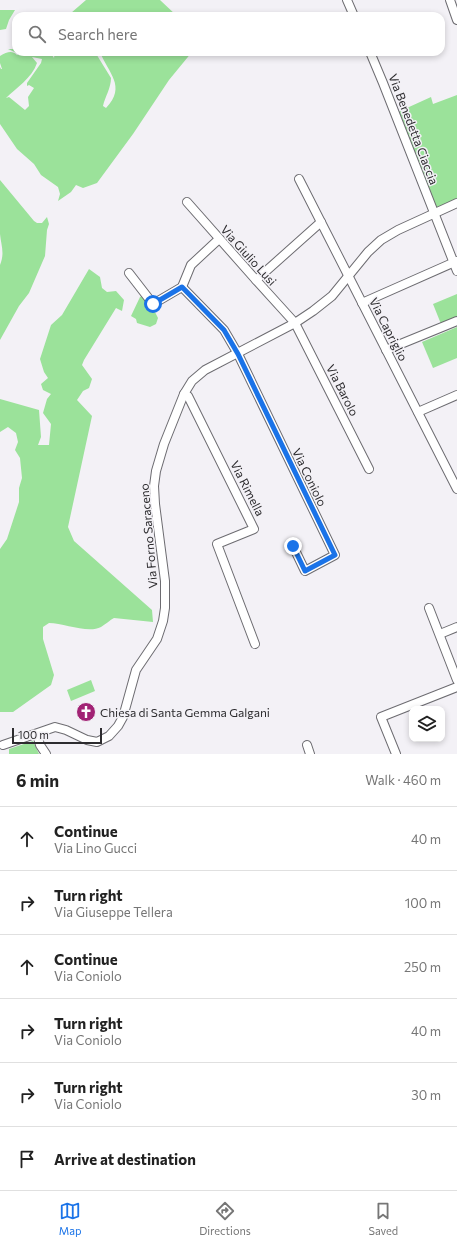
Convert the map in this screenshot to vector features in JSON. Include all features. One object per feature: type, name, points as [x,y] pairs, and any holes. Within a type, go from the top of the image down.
[{"type":"street","points":[[347,0],[352,12]]},
{"type":"street","points":[[450,0],[457,20]]},
{"type":"street","name":"Via Benedetta Ciaccia","points":[[372,56],[384,83],[434,215],[455,262],[457,271]]},
{"type":"street","name":"Via Capriglio","points":[[299,180],[457,489]]},
{"type":"street","name":"Via Giulio Lusi","points":[[187,202],[295,323]]},
{"type":"street","name":"Via Forno Saraceno","points":[[3,745],[57,727],[92,742],[103,740],[118,726],[123,717],[136,670],[157,639],[163,621],[165,594],[155,504],[155,478],[164,444],[184,394],[188,386],[198,374],[295,323],[313,311],[332,296],[368,252],[381,240],[398,230],[434,215],[457,203]]},
{"type":"street","points":[[256,280],[321,222]]},
{"type":"street","points":[[129,273],[153,304],[182,287],[191,265],[219,239]]},
{"type":"street","points":[[362,303],[455,262]]},
{"type":"street","points":[[182,287],[224,330],[238,354]]},
{"type":"street","points":[[386,350],[457,321]]},
{"type":"street","name":"Via Barolo","points":[[295,323],[369,469]]},
{"type":"street","name":"Via Coniolo","points":[[238,354],[335,555],[305,571],[293,546]]},
{"type":"street","name":"Via Rimella","points":[[184,394],[188,396],[254,529],[217,544],[255,644]]},
{"type":"street","points":[[418,412],[457,395]]},
{"type":"street","points":[[429,608],[457,680]]},
{"type":"street","points":[[440,634],[457,627]]},
{"type":"street","points":[[396,754],[381,717],[457,686]]},
{"type":"street","points":[[37,734],[40,745],[46,754]]},
{"type":"street","points":[[307,745],[310,754]]},
{"type":"green space","points":[[86,0],[160,0],[173,12],[72,12]]},
{"type":"green space","points":[[0,10],[15,10],[12,12],[6,29],[0,30]]},
{"type":"green space","points":[[12,52],[12,56],[53,56],[54,58],[54,56],[97,56],[111,78],[103,106],[106,108],[115,93],[115,86],[111,73],[102,56],[189,56],[169,80],[133,134],[97,183],[83,188],[76,185],[71,192],[58,201],[60,194],[58,187],[41,175],[34,164],[17,149],[0,124],[0,67],[2,69],[0,56]],"holes":[[[32,57],[42,59],[41,63],[27,83],[27,86],[29,85],[34,88],[28,97],[29,106],[25,110],[9,97],[6,98],[28,78],[35,68],[37,63]]]},
{"type":"green space","points":[[457,95],[457,199],[437,209],[398,112],[431,97],[433,104]]},
{"type":"green space","points":[[0,180],[34,221],[37,223],[42,223],[47,217],[49,224],[47,230],[45,256],[29,293],[19,306],[0,340],[0,265],[2,253],[0,234]]},
{"type":"green space","points":[[89,269],[100,277],[102,288],[107,292],[116,291],[124,300],[122,311],[116,308],[82,365],[92,379],[89,388],[83,391],[77,400],[92,416],[68,527],[74,541],[152,610],[153,622],[114,618],[96,629],[83,629],[49,623],[43,627],[43,639],[54,675],[51,685],[13,712],[0,712],[0,549],[7,539],[19,502],[19,488],[22,478],[20,458],[15,450],[18,442],[16,433],[8,427],[0,432],[0,399],[39,410],[41,437],[38,445],[49,445],[51,424],[43,413],[47,399],[51,394],[43,390],[41,384],[48,378],[44,372],[40,359],[51,325],[62,315]]},
{"type":"green space","points":[[457,294],[457,317],[441,324],[433,304]]},
{"type":"green space","points":[[144,295],[148,300],[145,306],[146,309],[154,310],[158,318],[156,324],[150,327],[137,323],[136,319],[131,316],[140,297]]},
{"type":"green space","points":[[457,327],[457,358],[433,368],[422,342]]},
{"type":"green space","points":[[91,680],[95,691],[71,701],[67,690]]},
{"type":"green space","points":[[33,741],[39,754],[9,754],[9,749]]},
{"type":"place","name":"Chiesa di Santa Gemma Galgani","points":[[86,712]]},
{"type":"route","points":[[153,304],[182,287],[224,330],[238,354],[335,555],[305,571],[293,546]]}]
